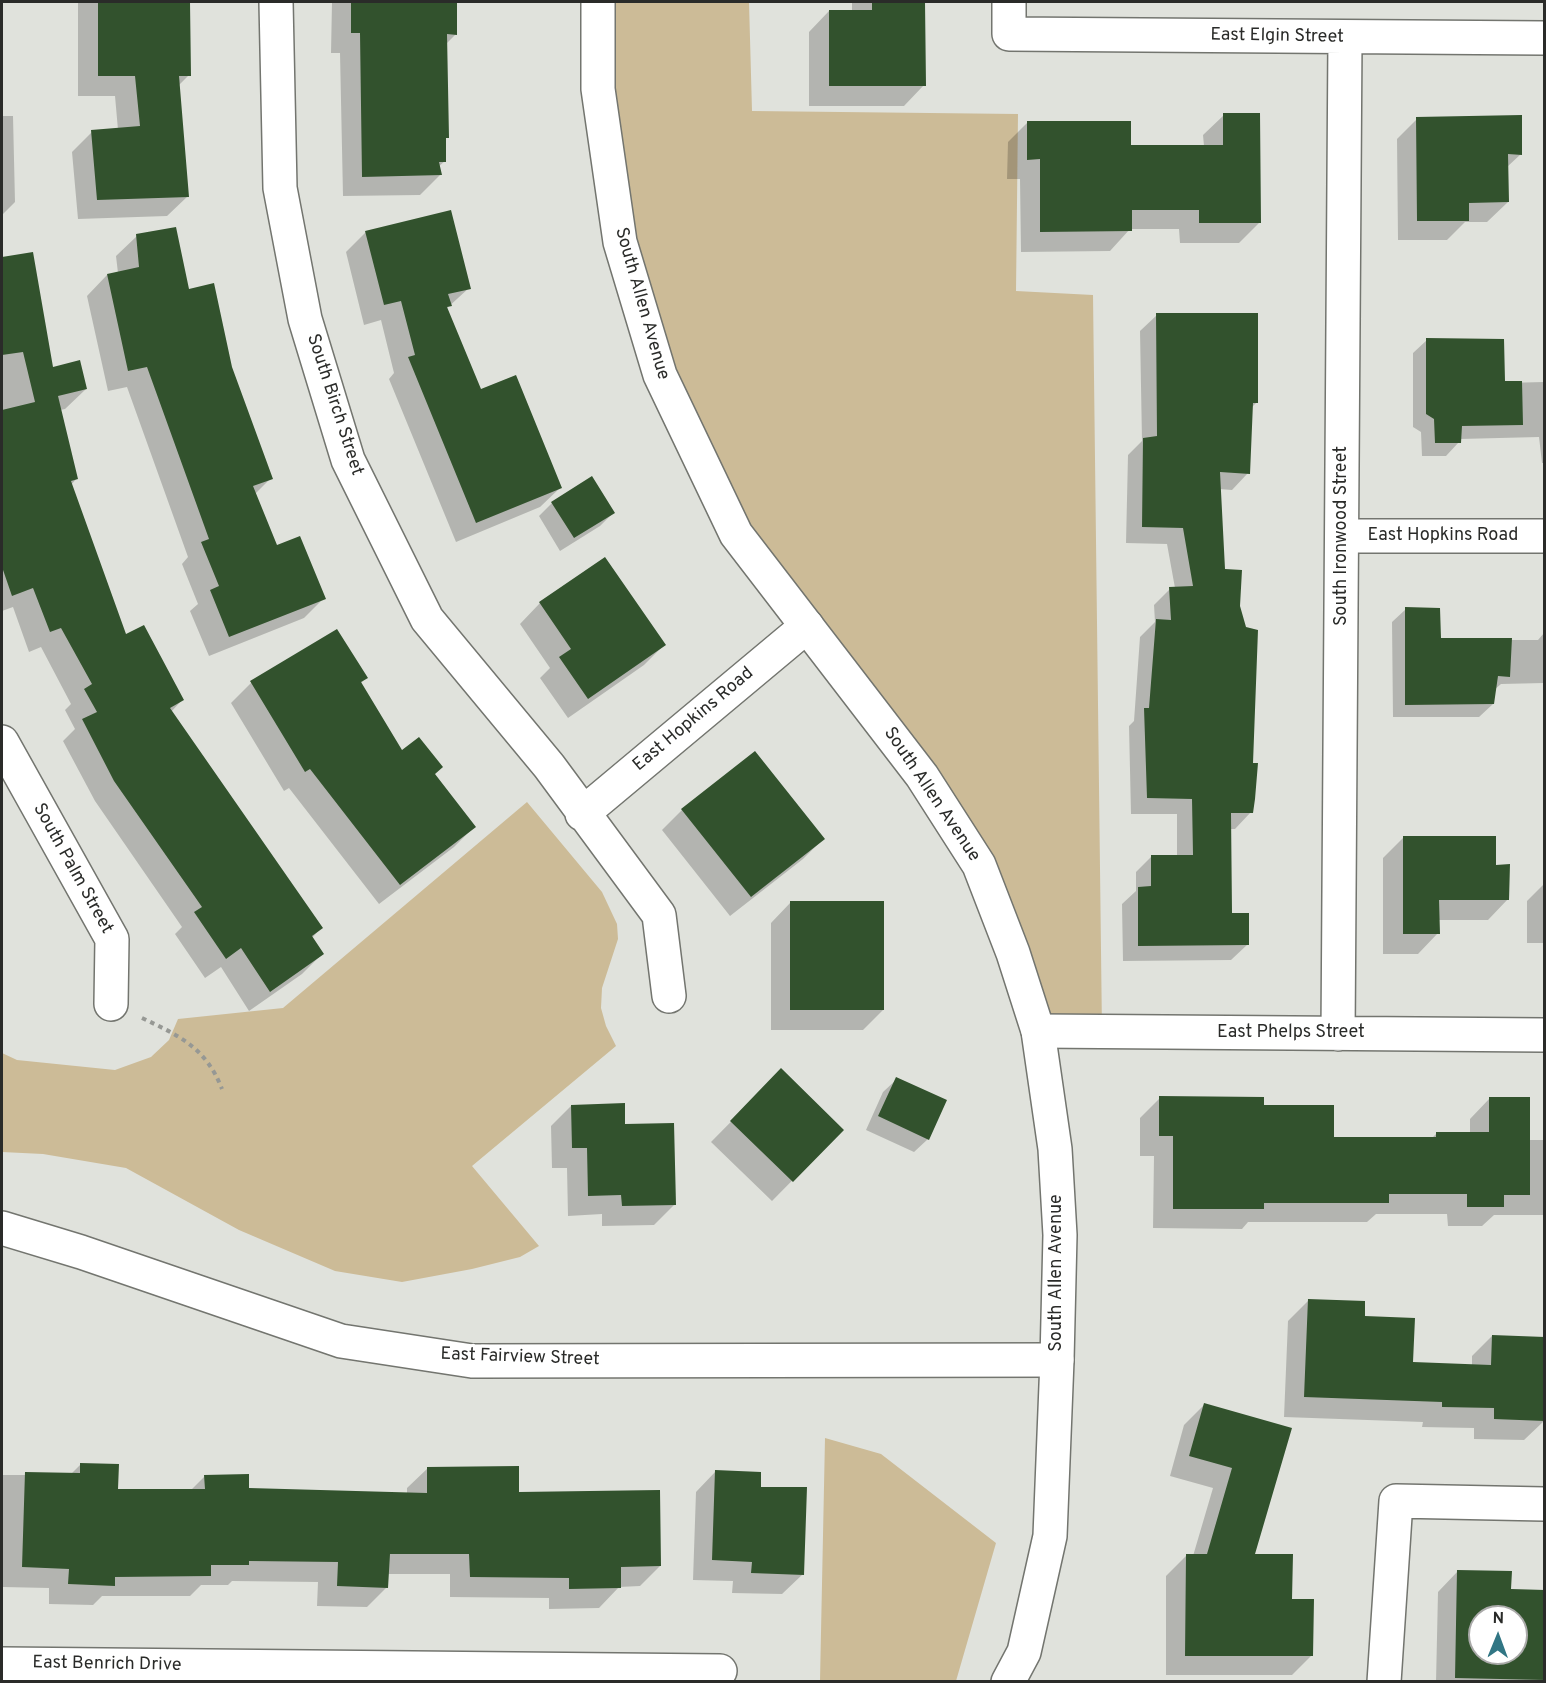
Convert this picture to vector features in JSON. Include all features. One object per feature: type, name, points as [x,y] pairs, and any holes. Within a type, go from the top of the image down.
[{"type":"street","name":"South Birch Street","points":[[276,2],[280,188],[306,319],[348,460],[427,619],[549,766],[582,814],[659,915],[669,996]]},
{"type":"street","name":"South Allen Avenue","points":[[598,2],[598,89],[620,242],[660,375],[736,534],[922,776],[979,865],[1013,953],[1038,1031],[1055,1149],[1060,1235],[1050,1536],[1024,1652],[1008,1682]]},
{"type":"street","name":"East Elgin Street","points":[[1008,2],[1009,34],[1545,38]]},
{"type":"street","name":"South Ironwood Street","points":[[1338,1034],[1345,38]]},
{"type":"street","name":"East Hopkins Road","points":[[1342,536],[1545,536]]},
{"type":"street","name":"East Hopkins Road","points":[[582,814],[807,626]]},
{"type":"street","name":"South Palm Street","points":[[2,742],[112,939],[111,1004]]},
{"type":"street","name":"East Phelps Street","points":[[1038,1031],[1545,1035]]},
{"type":"street","name":"East Fairview Street","points":[[2,1228],[81,1252],[341,1341],[472,1361],[1057,1360]]},
{"type":"street","points":[[1384,1682],[1396,1501],[1545,1504]]},
{"type":"street","name":"East Benrich Drive","points":[[2,1664],[213,1674],[720,1671]]},
{"type":"path","points":[[111,1004],[169,1031],[200,1053],[214,1070],[222,1089]]},
{"type":"shaded area","points":[[598,2],[749,2],[752,111],[1018,114],[1016,291],[1093,295],[1102,1032],[1038,1031],[979,865],[736,534],[660,375],[598,89]]},
{"type":"shaded area","points":[[527,802],[602,892],[617,924],[618,939],[602,988],[601,1008],[606,1026],[616,1046],[472,1166],[539,1246],[520,1257],[402,1282],[335,1271],[239,1230],[126,1168],[43,1154],[2,1152],[2,1053],[17,1060],[115,1070],[151,1057],[169,1040],[178,1019],[283,1008]]},
{"type":"shaded area","points":[[825,1438],[881,1454],[996,1543],[956,1681],[820,1681]]},
{"type":"building","points":[[98,2],[190,2],[191,76],[179,76],[189,197],[97,200],[91,130],[140,126],[135,76],[98,76]]},
{"type":"building","points":[[351,2],[457,2],[457,35],[447,34],[449,138],[446,138],[446,162],[439,162],[442,175],[362,177],[360,33],[351,33]]},
{"type":"building","points":[[872,2],[925,2],[926,86],[829,86],[829,10],[872,10]]},
{"type":"building","points":[[1223,113],[1260,113],[1261,223],[1199,223],[1199,210],[1132,210],[1132,231],[1040,232],[1040,159],[1027,160],[1027,121],[1131,121],[1131,145],[1223,145]]},
{"type":"building","points":[[1522,115],[1522,155],[1508,154],[1509,202],[1469,203],[1469,221],[1417,221],[1416,117]]},
{"type":"building","points":[[451,210],[471,289],[448,294],[452,306],[447,307],[481,389],[516,375],[562,488],[476,523],[408,357],[415,355],[401,301],[384,305],[365,231]]},
{"type":"building","points":[[176,227],[189,289],[214,283],[232,367],[273,479],[253,486],[277,545],[300,536],[326,599],[229,637],[210,590],[219,586],[201,542],[209,539],[147,367],[128,371],[107,274],[139,267],[136,234]]},
{"type":"building","points":[[33,252],[53,367],[80,360],[87,389],[58,396],[78,479],[71,481],[126,634],[144,625],[184,700],[170,708],[323,928],[312,936],[324,954],[270,992],[241,948],[226,959],[194,912],[202,907],[114,781],[82,719],[97,712],[84,689],[92,684],[61,628],[50,632],[33,588],[12,596],[2,567],[2,410],[35,402],[23,352],[2,355],[2,257]]},
{"type":"building","points":[[1156,313],[1258,313],[1258,403],[1253,403],[1250,474],[1220,472],[1225,569],[1242,570],[1240,606],[1246,627],[1258,630],[1253,763],[1258,763],[1253,813],[1231,813],[1232,913],[1249,913],[1249,945],[1138,946],[1138,887],[1151,886],[1151,855],[1193,855],[1192,799],[1147,798],[1144,708],[1149,708],[1156,619],[1171,620],[1169,587],[1193,586],[1183,528],[1142,527],[1143,438],[1157,436]]},
{"type":"building","points":[[1426,338],[1504,339],[1505,381],[1522,381],[1523,425],[1462,426],[1461,443],[1435,443],[1434,419],[1426,414]]},
{"type":"building","points":[[592,476],[615,513],[574,538],[551,502]]},
{"type":"building","points":[[605,557],[666,645],[588,699],[559,657],[571,649],[539,602]]},
{"type":"building","points":[[1405,607],[1440,608],[1441,638],[1512,638],[1510,677],[1498,676],[1494,704],[1405,705]]},
{"type":"building","points":[[337,629],[368,678],[361,682],[402,750],[419,737],[443,767],[435,774],[476,827],[400,885],[310,769],[305,772],[250,681]]},
{"type":"building","points":[[755,751],[825,839],[751,897],[681,809]]},
{"type":"building","points":[[1403,836],[1496,836],[1496,865],[1510,864],[1509,900],[1439,900],[1440,934],[1403,934]]},
{"type":"building","points":[[790,901],[884,901],[884,1010],[790,1010]]},
{"type":"building","points":[[781,1068],[844,1130],[793,1182],[730,1121]]},
{"type":"building","points":[[896,1077],[947,1100],[929,1140],[878,1116]]},
{"type":"building","points":[[1159,1096],[1264,1097],[1264,1105],[1334,1105],[1334,1137],[1436,1137],[1436,1132],[1489,1132],[1489,1097],[1530,1097],[1530,1195],[1504,1195],[1504,1207],[1467,1207],[1467,1194],[1389,1194],[1389,1203],[1264,1203],[1264,1209],[1173,1209],[1173,1136],[1159,1136]]},
{"type":"building","points":[[625,1103],[625,1124],[674,1123],[676,1205],[622,1206],[621,1195],[588,1196],[587,1148],[572,1148],[571,1105]]},
{"type":"building","points":[[1308,1299],[1365,1301],[1365,1316],[1415,1318],[1413,1362],[1491,1365],[1492,1335],[1545,1337],[1545,1421],[1494,1419],[1494,1408],[1442,1407],[1442,1402],[1304,1397]]},
{"type":"building","points":[[1204,1403],[1292,1428],[1255,1554],[1293,1554],[1292,1599],[1314,1599],[1313,1656],[1185,1656],[1186,1554],[1207,1554],[1232,1468],[1189,1456]]},
{"type":"building","points":[[80,1463],[119,1464],[118,1489],[205,1489],[204,1475],[249,1474],[249,1488],[427,1493],[427,1467],[519,1466],[519,1492],[660,1490],[661,1566],[621,1567],[621,1588],[569,1589],[569,1578],[470,1577],[469,1554],[390,1554],[388,1588],[337,1586],[338,1562],[249,1561],[249,1565],[211,1565],[211,1576],[115,1577],[115,1586],[68,1584],[69,1569],[22,1567],[25,1472],[80,1473]]},
{"type":"building","points":[[715,1470],[761,1472],[761,1487],[807,1487],[804,1575],[751,1573],[752,1562],[712,1560]]},
{"type":"building","points":[[1457,1570],[1512,1571],[1511,1589],[1545,1590],[1545,1680],[1455,1678]]}]
